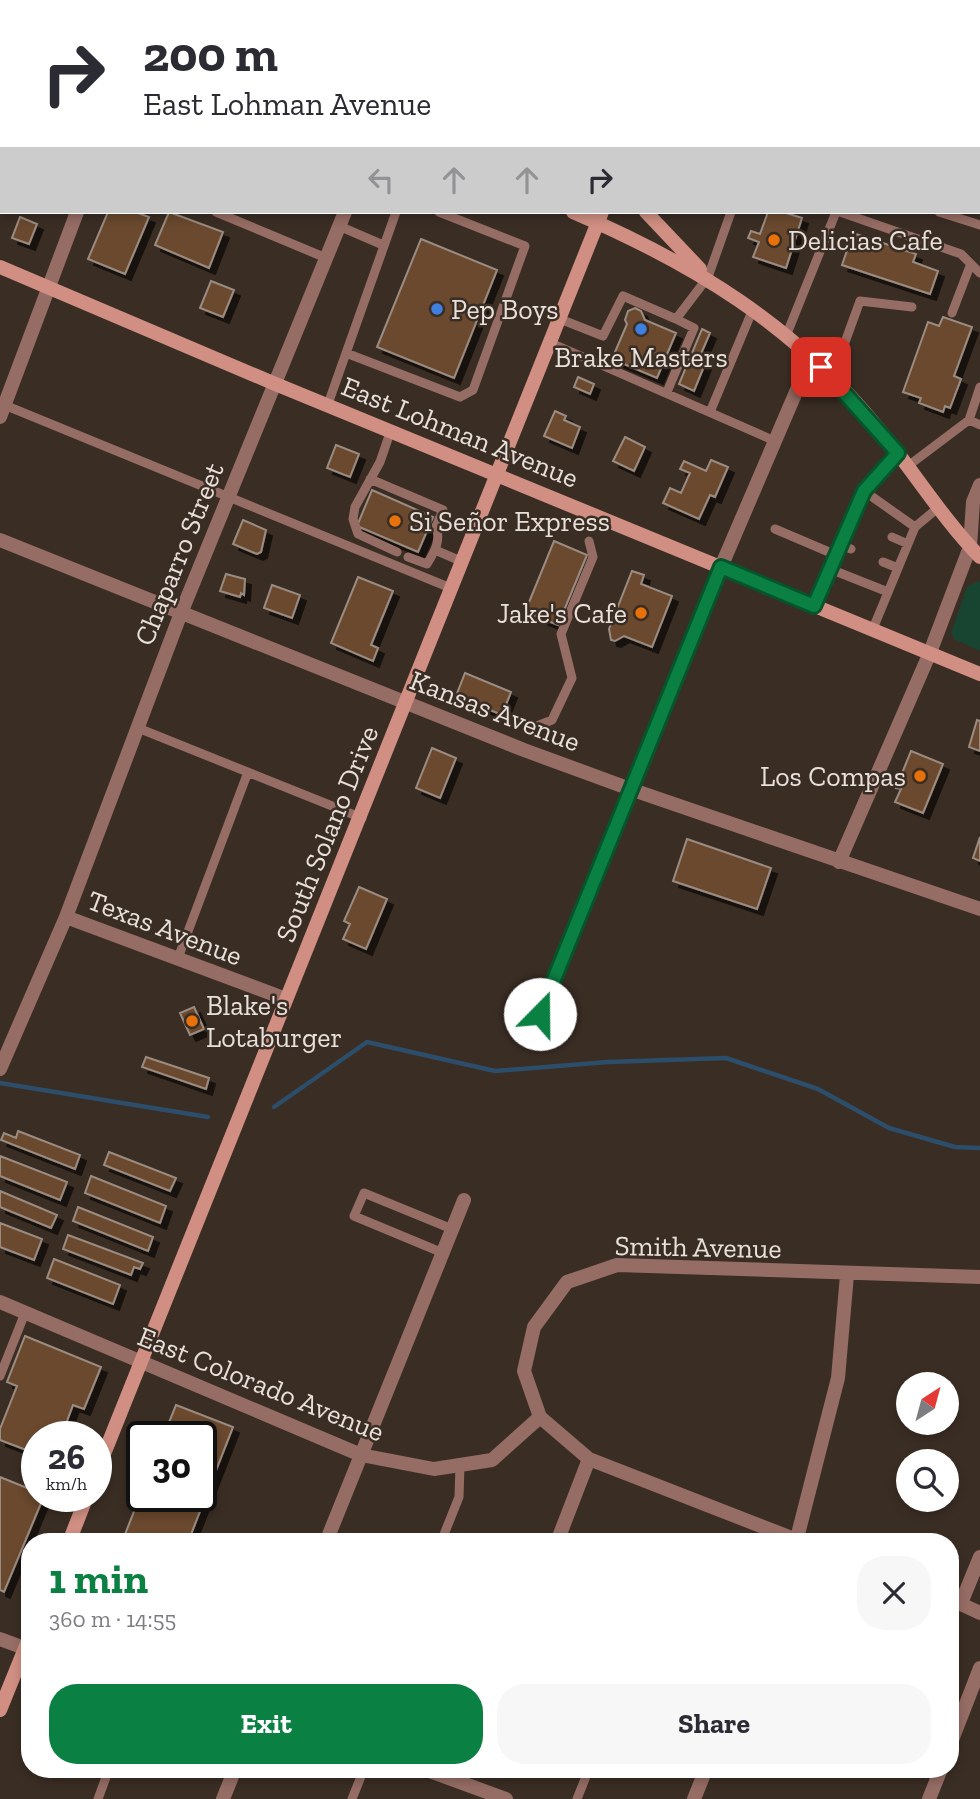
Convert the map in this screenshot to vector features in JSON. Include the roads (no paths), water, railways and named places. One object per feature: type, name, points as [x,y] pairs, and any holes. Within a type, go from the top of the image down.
[{"type":"main road","points":[[648,214],[708,278]]},
{"type":"main road","points":[[600,217],[708,278],[753,309],[811,357],[898,453],[975,552]]},
{"type":"main road","name":"South Solano Drive","points":[[112,1436],[286,999],[362,818],[600,217]]},
{"type":"main road","name":"East Lohman Avenue","points":[[0,267],[273,383],[980,674]]},
{"type":"main road","points":[[73,1533],[81,1512]]},
{"type":"main road","points":[[0,1710],[21,1661]]},
{"type":"street","points":[[2,408],[75,214]]},
{"type":"street","name":"Chaparro Street","points":[[0,1069],[66,917],[181,612],[342,219]]},
{"type":"street","points":[[540,1014],[633,790],[721,567],[811,357]]},
{"type":"street","points":[[839,862],[975,552],[973,502],[980,485]]},
{"type":"street","name":"Kansas Avenue","points":[[0,540],[633,790],[980,909]]},
{"type":"street","name":"Texas Avenue","points":[[66,917],[286,999]]},
{"type":"street","points":[[330,1533],[464,1200]]},
{"type":"street","name":"Smith Avenue","points":[[540,1418],[523,1371],[534,1327],[567,1282],[617,1265],[847,1275],[980,1277]]},
{"type":"street","points":[[800,1533],[838,1378],[847,1275]]},
{"type":"street","name":"East Colorado Avenue","points":[[0,1302],[361,1455],[434,1469],[492,1460],[540,1418]]},
{"type":"street","points":[[540,1418],[589,1459],[778,1533]]},
{"type":"street","points":[[560,1533],[589,1459]]},
{"type":"street","points":[[959,1596],[980,1557]]},
{"type":"street","points":[[959,1602],[980,1613]]},
{"type":"street","points":[[0,1639],[21,1644]]},
{"type":"street","points":[[959,1722],[980,1668]]},
{"type":"street","points":[[223,1799],[231,1778]]},
{"type":"street","points":[[468,1778],[484,1795],[506,1799]]},
{"type":"street","points":[[694,1799],[702,1778]]},
{"type":"street","points":[[929,1799],[937,1778]]},
{"type":"lane","points":[[221,214],[326,258]]},
{"type":"lane","points":[[328,404],[395,214]]},
{"type":"lane","points":[[346,353],[460,397],[473,390],[525,246],[444,214]]},
{"type":"lane","points":[[676,320],[708,278],[730,214]]},
{"type":"lane","points":[[786,336],[837,214]]},
{"type":"lane","points":[[844,214],[961,254],[970,266],[980,273]]},
{"type":"lane","points":[[945,214],[980,225]]},
{"type":"lane","points":[[342,219],[383,245]]},
{"type":"lane","points":[[952,313],[970,266]]},
{"type":"lane","points":[[560,319],[603,336],[623,296],[694,328],[667,392]]},
{"type":"lane","points":[[832,378],[860,301],[912,307]]},
{"type":"lane","points":[[710,412],[753,309]]},
{"type":"lane","points":[[551,343],[775,441]]},
{"type":"lane","points":[[908,466],[969,420],[980,387]]},
{"type":"lane","points":[[2,408],[453,589]]},
{"type":"lane","points":[[969,420],[980,425]]},
{"type":"lane","points":[[391,430],[355,507],[353,519],[358,534],[397,552]]},
{"type":"lane","points":[[814,606],[838,550],[856,521],[864,491],[898,453]]},
{"type":"lane","points":[[370,479],[443,510],[436,526],[439,535],[435,550],[427,564],[408,557]]},
{"type":"lane","points":[[864,491],[915,527]]},
{"type":"lane","points":[[872,631],[915,527],[939,507]]},
{"type":"lane","points":[[775,529],[838,550],[851,549]]},
{"type":"lane","points":[[892,537],[908,544]]},
{"type":"lane","points":[[532,728],[552,720],[572,678],[561,634],[593,557],[589,541]]},
{"type":"lane","points":[[435,550],[463,562]]},
{"type":"lane","points":[[883,562],[898,568]]},
{"type":"lane","points":[[830,569],[888,592]]},
{"type":"lane","points":[[138,728],[362,818]]},
{"type":"lane","points":[[178,958],[248,772]]},
{"type":"lane","points":[[443,1253],[354,1216],[364,1193],[453,1229]]},
{"type":"lane","points":[[0,1376],[25,1313]]},
{"type":"lane","points":[[445,1533],[459,1497],[460,1465]]},
{"type":"lane","points":[[97,1799],[105,1778]]},
{"type":"lane","points":[[352,1799],[360,1778]]},
{"type":"lane","points":[[577,1799],[585,1778]]},
{"type":"waterway","points":[[274,1107],[367,1042],[495,1071],[608,1062],[726,1058],[818,1089],[889,1128],[955,1147],[980,1148]]},
{"type":"waterway","points":[[0,1083],[208,1117]]},
{"type":"place","name":"Delicias Cafe","points":[[774,240]]},
{"type":"place","name":"Pep Boys","points":[[437,309]]},
{"type":"place","name":"Brake Masters","points":[[641,329]]},
{"type":"place","name":"Si Señor Express","points":[[395,521]]},
{"type":"place","name":"Jake's Cafe","points":[[641,613]]},
{"type":"place","name":"Los Compas","points":[[920,776]]},
{"type":"place","name":"Blake's Lotaburger","points":[[192,1021]]}]
